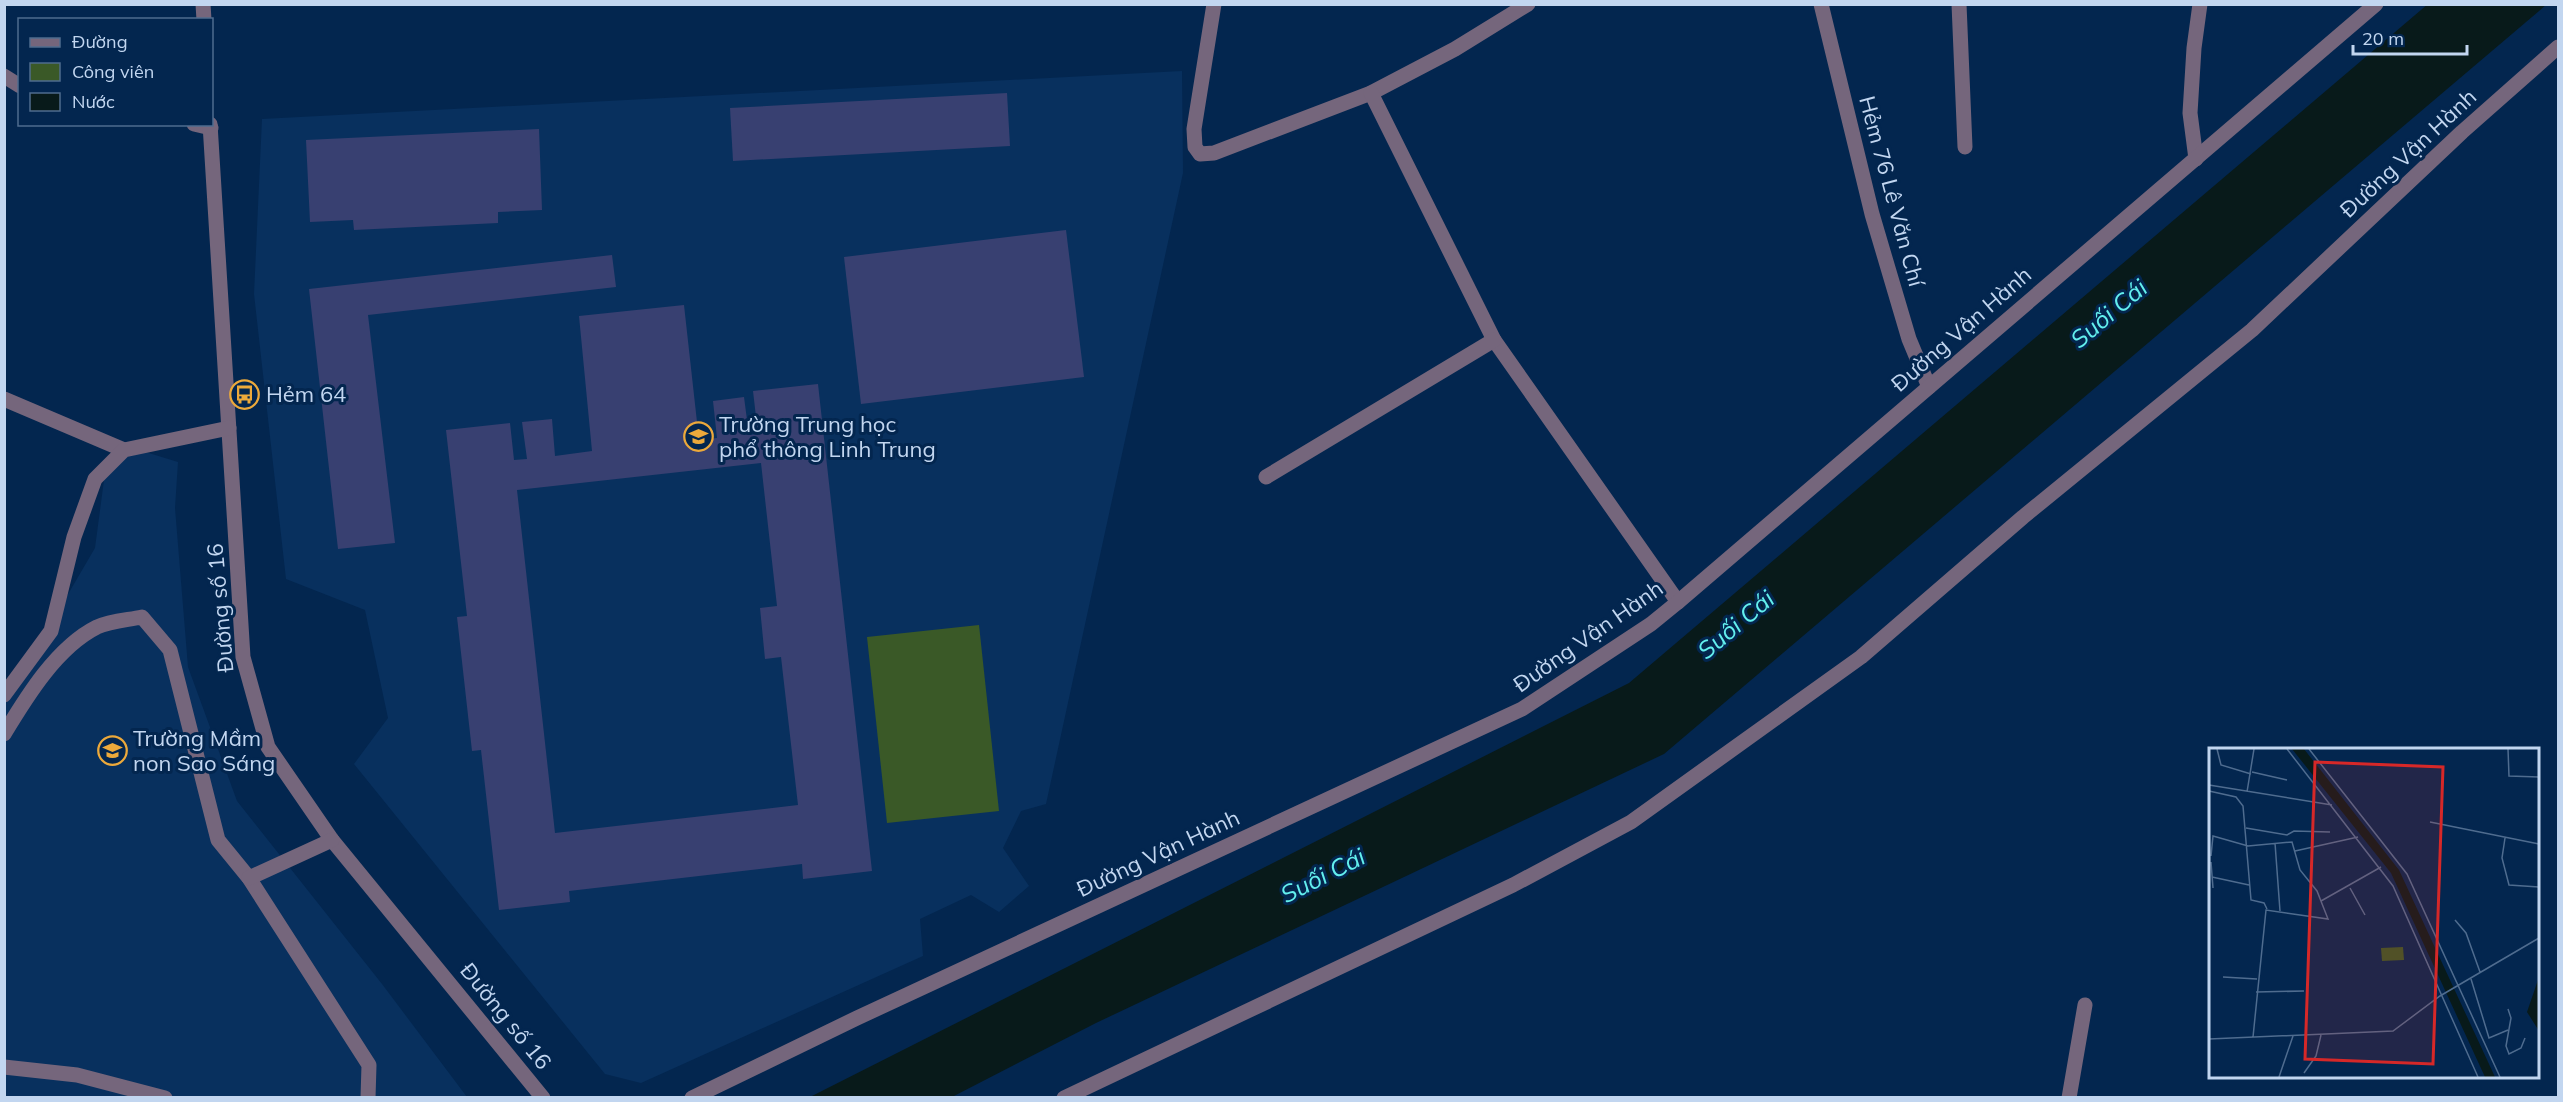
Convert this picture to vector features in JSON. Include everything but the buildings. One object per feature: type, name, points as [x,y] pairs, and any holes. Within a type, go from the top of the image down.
[{"type":"street","points":[[1214,4],[1194,129],[1195,147],[1200,154],[1214,153],[1371,93],[1455,49],[1528,4]]},
{"type":"street","name":"Hẻm 76 Lê Văn Chí","points":[[1821,4],[1872,214],[1909,339],[1929,387]]},
{"type":"street","points":[[1959,4],[1965,147]]},
{"type":"street","points":[[2196,159],[2190,113],[2193,48],[2200,4]]},
{"type":"street","name":"Đường Vận Hành","points":[[692,1098],[867,1013],[1522,709],[1651,624],[1678,602],[2376,4]]},
{"type":"street","name":"Đường Vận Hành","points":[[1064,1098],[1513,885],[1631,822],[1861,657],[2023,517],[2252,330],[2462,132],[2559,47]]},
{"type":"street","points":[[4,76],[18,85]]},
{"type":"street","points":[[1371,93],[1494,340],[1678,602]]},
{"type":"street","name":"Đường số 16","points":[[211,126],[243,657],[268,747],[332,840],[481,1018],[543,1098]]},
{"type":"street","points":[[1266,477],[1494,340]]},
{"type":"street","points":[[4,399],[124,450]]},
{"type":"street","points":[[4,694],[51,631],[74,537],[95,479],[124,450],[229,428]]},
{"type":"street","points":[[4,734],[27,697],[58,656],[98,627],[142,617],[170,650],[218,840],[249,878],[369,1065],[368,1098]]},
{"type":"street","points":[[249,878],[332,840]]},
{"type":"street","points":[[2069,1098],[2085,1005]]},
{"type":"street","points":[[4,1067],[77,1075],[165,1098]]},
{"type":"shaded area","name":"Trường Trung học phổ thông Linh Trung","points":[[1182,71],[1183,173],[1046,804],[1021,811],[1003,848],[1029,886],[999,912],[971,895],[920,919],[923,956],[641,1083],[605,1074],[354,764],[388,718],[365,610],[286,579],[254,294],[262,119]]},
{"type":"shaded area","name":"Trường Mầm non Sao Sáng","points":[[126,446],[178,462],[175,508],[188,667],[237,801],[382,984],[467,1097],[5,1098],[5,702],[95,548],[106,465]]},
{"type":"green space","points":[[979,625],[999,811],[887,823],[867,637]]},
{"type":"water","name":"Suối Cái","points":[[2428,4],[2546,5],[1664,754],[1096,1023],[952,1097],[810,1097],[1629,683]]},
{"type":"place","name":"Hẻm 64","points":[[245,394]]},
{"type":"place","name":"Trường Trung học phổ thông Linh Trung","points":[[698,437]]},
{"type":"place","name":"Trường Mầm non Sao Sáng","points":[[112,751]]}]
